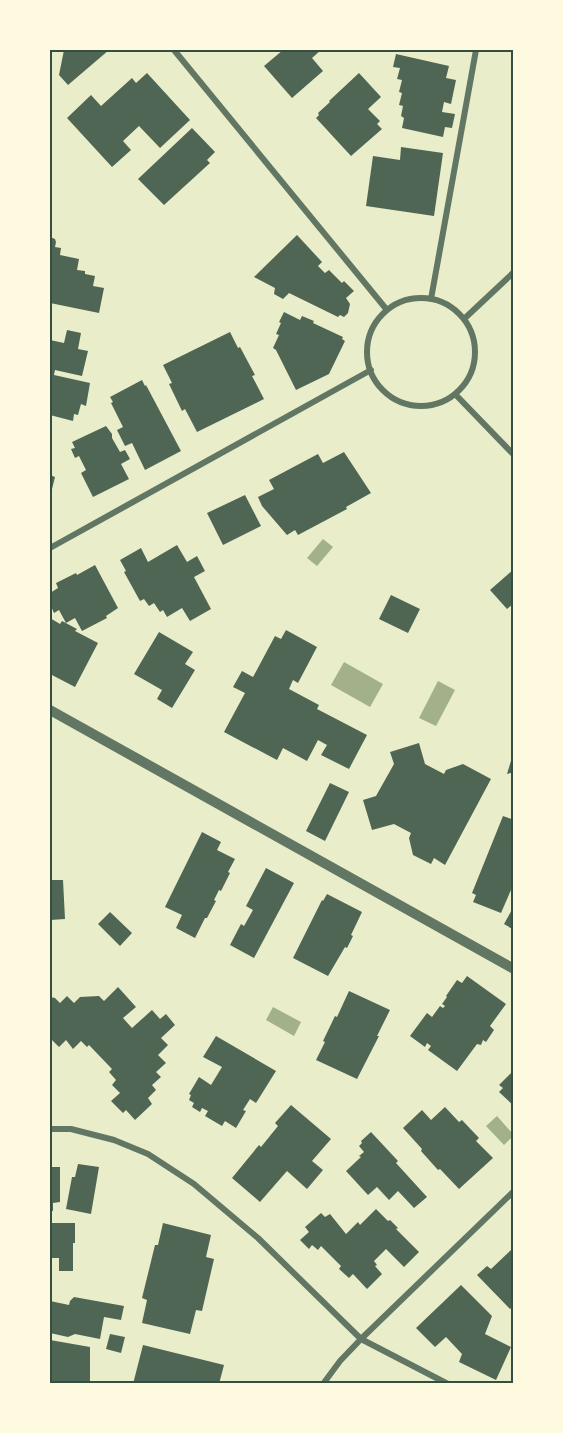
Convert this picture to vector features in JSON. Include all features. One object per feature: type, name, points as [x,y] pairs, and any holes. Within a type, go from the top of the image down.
[{"type":"street","points":[[174,50],[387,310]]},
{"type":"street","points":[[431,299],[476,50]]},
{"type":"street","points":[[464,319],[513,272]]},
{"type":"street","points":[[408,299],[431,299],[452,307],[464,319],[472,333],[475,355],[469,377],[455,394],[434,404],[412,405],[401,402],[383,389],[370,370],[367,348],[374,326],[387,310],[408,299]]},
{"type":"street","points":[[50,548],[370,370]]},
{"type":"street","points":[[455,394],[513,455]]},
{"type":"street","points":[[50,710],[513,969]]},
{"type":"street","points":[[50,1129],[71,1129],[114,1140],[148,1154],[194,1184],[258,1238],[361,1339],[448,1383]]},
{"type":"street","points":[[323,1383],[340,1360],[513,1191]]},
{"type":"shaded area","points":[[323,539],[333,547],[317,566],[307,558]]},
{"type":"shaded area","points":[[344,662],[383,684],[370,707],[331,685]]},
{"type":"shaded area","points":[[438,681],[455,690],[436,726],[419,718]]},
{"type":"shaded area","points":[[273,1007],[301,1022],[294,1036],[266,1020]]},
{"type":"shaded area","points":[[497,1116],[513,1134],[504,1145],[486,1126]]},
{"type":"building","points":[[64,50],[109,50],[68,85],[59,75]]},
{"type":"building","points":[[283,50],[321,50],[312,58],[323,71],[292,98],[264,66]]},
{"type":"building","points":[[396,54],[449,66],[446,78],[456,80],[451,104],[444,102],[442,112],[455,114],[452,128],[445,127],[443,137],[402,128],[403,106],[399,105],[402,93],[399,92],[402,80],[397,79],[400,68],[393,67]]},
{"type":"building","points":[[147,73],[190,120],[160,148],[139,126],[123,141],[131,150],[112,167],[67,118],[91,95],[101,106],[132,78],[136,83]]},
{"type":"building","points":[[359,73],[381,97],[368,109],[380,121],[377,124],[382,129],[351,156],[316,118],[329,101]]},
{"type":"building","points":[[192,128],[215,152],[207,160],[210,163],[164,205],[138,179]]},
{"type":"building","points":[[401,147],[443,153],[434,216],[366,206],[373,156],[400,160]]},
{"type":"building","points":[[297,235],[322,262],[318,266],[325,273],[329,270],[354,291],[346,298],[350,304],[348,313],[344,317],[340,315],[338,317],[289,293],[283,299],[274,294],[275,288],[254,277]]},
{"type":"building","points":[[50,237],[55,239],[55,247],[61,248],[60,255],[79,259],[77,270],[95,276],[93,286],[104,288],[99,313],[50,303]]},
{"type":"building","points":[[284,312],[300,320],[302,316],[314,321],[313,323],[343,337],[345,341],[329,374],[296,390],[273,348],[279,335],[276,334]]},
{"type":"building","points":[[67,330],[81,333],[78,349],[88,351],[82,376],[55,370],[54,375],[90,383],[86,406],[81,404],[78,415],[74,414],[73,421],[50,415],[50,340],[64,343]]},
{"type":"building","points":[[230,332],[255,375],[252,376],[264,399],[197,432],[185,409],[182,411],[163,365]]},
{"type":"building","points":[[142,380],[181,451],[145,470],[132,443],[125,446],[117,430],[123,427],[110,397]]},
{"type":"building","points":[[106,426],[120,452],[125,450],[130,459],[121,464],[129,479],[93,497],[81,473],[86,470],[79,456],[75,458],[71,449],[75,448],[72,442]]},
{"type":"building","points":[[344,452],[371,493],[346,507],[347,509],[298,535],[295,530],[287,535],[262,506],[258,497],[274,489],[269,480],[318,454],[323,463]]},
{"type":"building","points":[[50,475],[55,477],[50,497]]},
{"type":"building","points":[[245,495],[261,526],[223,545],[207,513]]},
{"type":"building","points":[[177,545],[187,562],[197,556],[205,571],[194,577],[211,609],[190,621],[182,608],[167,617],[163,610],[160,612],[154,603],[149,606],[144,599],[140,601],[120,560],[141,548],[148,562]]},
{"type":"building","points":[[95,565],[118,608],[106,616],[107,618],[82,631],[75,618],[66,623],[59,610],[54,613],[50,604],[50,593],[58,588],[56,583]]},
{"type":"building","points":[[514,569],[514,603],[507,609],[490,590]]},
{"type":"building","points":[[391,595],[420,609],[408,633],[379,619]]},
{"type":"building","points":[[50,618],[60,624],[62,621],[98,643],[75,687],[50,674]]},
{"type":"building","points":[[286,630],[317,647],[298,683],[293,680],[289,689],[319,705],[317,709],[367,735],[349,769],[321,755],[327,745],[318,740],[307,761],[283,748],[277,760],[224,732],[245,693],[233,687],[242,671],[253,677],[275,636],[281,639]]},
{"type":"building","points":[[159,632],[193,652],[185,664],[195,670],[172,708],[157,699],[162,690],[134,674]]},
{"type":"building","points":[[419,743],[425,764],[444,774],[446,770],[463,764],[491,779],[445,865],[434,858],[431,864],[413,855],[409,838],[411,833],[394,824],[372,830],[363,800],[376,796],[394,764],[390,752]]},
{"type":"building","points":[[513,754],[514,772],[507,774]]},
{"type":"building","points":[[330,783],[349,792],[325,841],[306,831]]},
{"type":"building","points":[[503,816],[514,820],[514,883],[501,913],[473,902],[476,895],[472,893]]},
{"type":"building","points":[[202,832],[221,842],[217,850],[235,859],[221,891],[219,890],[214,900],[216,901],[195,938],[176,928],[182,915],[165,907]]},
{"type":"building","points":[[266,868],[294,883],[254,958],[230,945],[241,924],[244,926],[253,910],[246,906]]},
{"type":"building","points":[[50,880],[63,880],[65,919],[50,920]]},
{"type":"building","points":[[327,894],[362,912],[347,948],[345,947],[328,976],[293,958]]},
{"type":"building","points":[[514,906],[514,930],[504,924]]},
{"type":"building","points":[[110,912],[132,933],[120,946],[98,924]]},
{"type":"building","points":[[467,976],[506,1004],[490,1026],[494,1030],[486,1042],[483,1040],[481,1045],[477,1044],[457,1071],[428,1050],[431,1046],[427,1043],[425,1047],[410,1036],[427,1013],[432,1017],[440,1006],[443,1008],[445,1006],[442,1004],[457,980],[462,983]]},
{"type":"building","points":[[118,987],[136,1007],[123,1018],[132,1028],[152,1010],[160,1019],[166,1014],[175,1025],[161,1038],[168,1045],[158,1055],[166,1063],[156,1072],[161,1077],[152,1085],[156,1090],[148,1098],[152,1104],[135,1120],[126,1110],[123,1113],[111,1101],[120,1093],[112,1085],[116,1080],[109,1072],[112,1069],[89,1045],[87,1047],[81,1041],[73,1049],[66,1040],[59,1047],[50,1038],[50,997],[60,1003],[67,996],[74,1003],[80,997],[99,996],[104,1001]]},
{"type":"building","points":[[349,991],[390,1010],[357,1079],[316,1060],[325,1042],[323,1041]]},
{"type":"building","points":[[216,1036],[276,1071],[256,1103],[250,1099],[236,1128],[225,1121],[222,1126],[205,1116],[208,1111],[202,1108],[200,1112],[192,1107],[194,1103],[189,1100],[191,1095],[189,1094],[199,1077],[211,1085],[222,1067],[203,1057]]},
{"type":"building","points":[[514,1070],[514,1106],[499,1092],[503,1088],[499,1085]]},
{"type":"building","points":[[291,1105],[331,1139],[312,1161],[323,1170],[307,1189],[287,1171],[260,1202],[232,1178],[278,1126],[275,1123]]},
{"type":"building","points":[[445,1107],[459,1122],[462,1120],[479,1138],[476,1141],[493,1158],[459,1189],[440,1169],[438,1170],[403,1128],[422,1110],[431,1120]]},
{"type":"building","points":[[371,1132],[427,1197],[414,1208],[398,1191],[389,1200],[377,1187],[368,1195],[346,1171],[361,1157],[359,1156],[364,1152],[359,1146],[361,1141]]},
{"type":"building","points":[[50,1161],[52,1161],[52,1167],[60,1167],[60,1202],[53,1203],[53,1211],[50,1211]]},
{"type":"building","points":[[78,1164],[99,1167],[91,1214],[66,1209],[72,1177],[75,1177]]},
{"type":"building","points":[[376,1209],[398,1228],[396,1229],[419,1252],[404,1267],[386,1249],[374,1261],[382,1274],[367,1289],[353,1274],[349,1278],[339,1269],[341,1266],[321,1246],[318,1250],[312,1245],[309,1249],[300,1240],[309,1232],[305,1227],[321,1213],[325,1217],[330,1214],[346,1234],[358,1222],[360,1225]]},
{"type":"building","points":[[50,1223],[75,1223],[73,1271],[59,1271],[59,1258],[50,1258]]},
{"type":"building","points":[[163,1223],[211,1235],[206,1257],[214,1259],[202,1311],[196,1310],[190,1334],[142,1323],[147,1300],[142,1298]]},
{"type":"building","points":[[511,1250],[514,1253],[514,1306],[510,1309],[477,1275],[487,1266],[491,1269]]},
{"type":"building","points":[[461,1285],[492,1316],[485,1334],[511,1347],[496,1380],[459,1362],[462,1354],[446,1337],[435,1347],[416,1328]]},
{"type":"building","points":[[74,1297],[124,1306],[121,1320],[104,1317],[100,1339],[75,1334],[68,1337],[50,1333],[50,1301],[69,1305]]},
{"type":"building","points":[[110,1334],[125,1337],[121,1353],[106,1349]]},
{"type":"building","points":[[50,1340],[90,1347],[90,1384],[50,1384]]},
{"type":"building","points":[[143,1345],[224,1365],[219,1384],[133,1384]]}]
